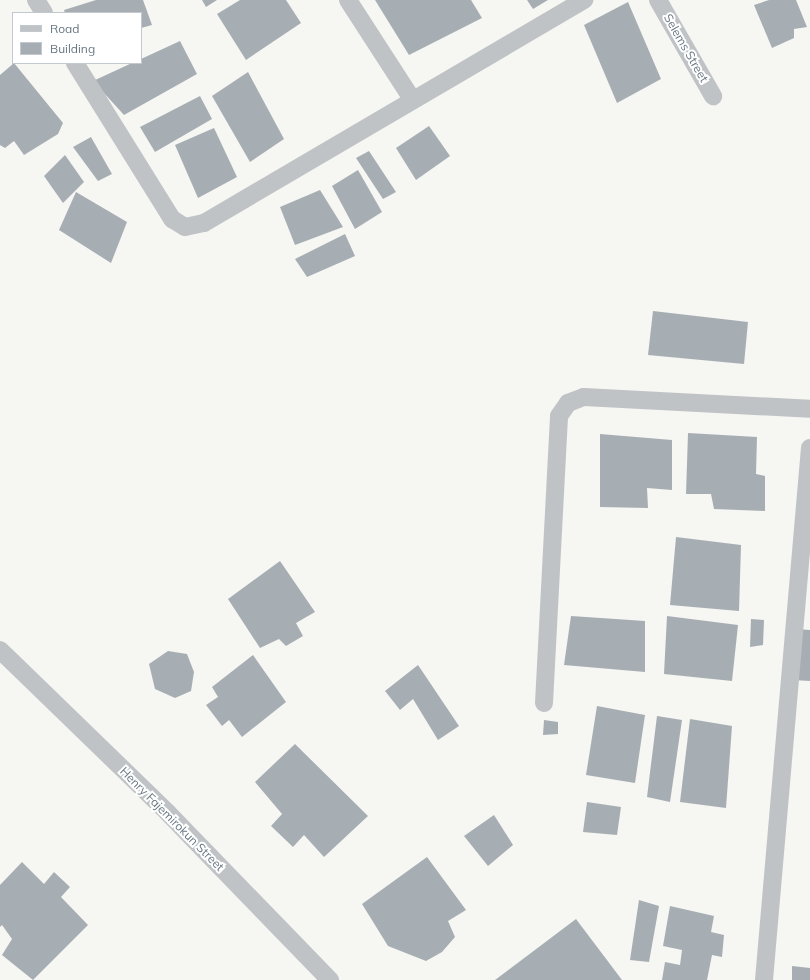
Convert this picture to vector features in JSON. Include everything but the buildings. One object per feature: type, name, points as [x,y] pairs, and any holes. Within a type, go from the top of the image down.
[{"type":"street","points":[[36,0],[43,12]]},
{"type":"street","points":[[348,0],[412,99]]},
{"type":"street","points":[[76,64],[172,219],[185,227],[204,223],[412,99],[584,0]]},
{"type":"street","name":"Selems Street","points":[[658,0],[713,96]]},
{"type":"street","points":[[544,703],[559,416],[568,403],[584,397],[810,408]]},
{"type":"street","points":[[764,980],[810,448]]},
{"type":"street","name":"Henry Fajemirokun Street","points":[[6,655],[168,814],[330,980]]}]
